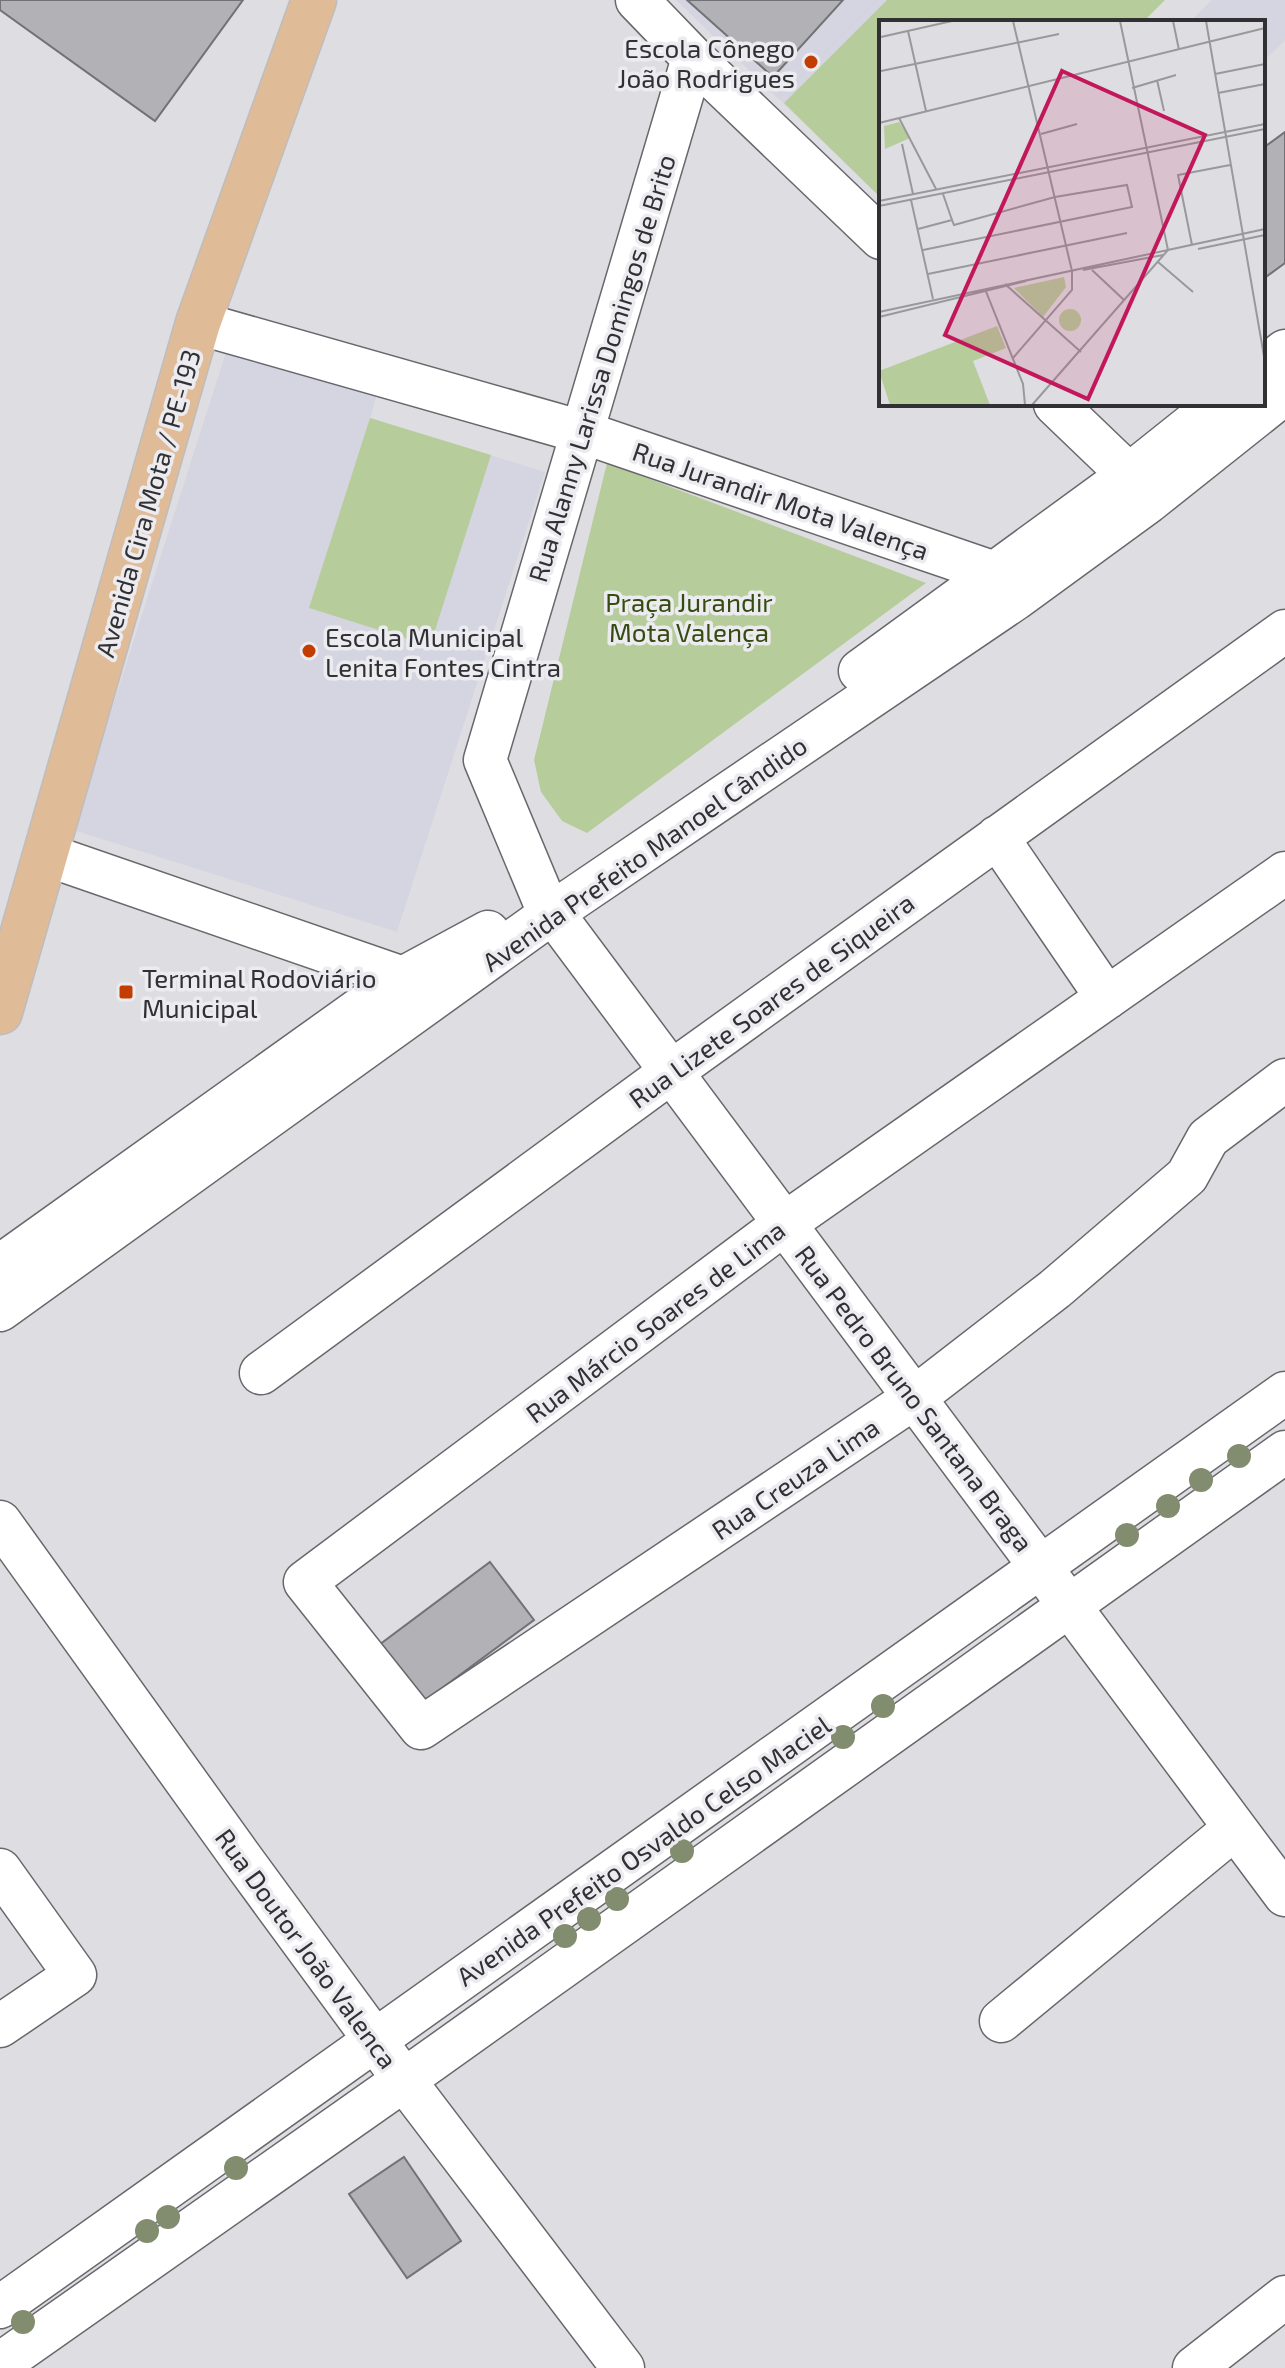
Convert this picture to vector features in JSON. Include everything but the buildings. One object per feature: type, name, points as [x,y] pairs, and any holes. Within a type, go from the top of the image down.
[{"type":"main road","name":"Avenida Cira Mota / PE-193","points":[[0,1012],[198,323],[314,0]]},
{"type":"street","points":[[637,0],[693,58],[879,236]]},
{"type":"street","name":"Rua Alanny Larissa Domingos de Brito","points":[[548,907],[485,760],[693,58]]},
{"type":"street","name":"Rua Jurandir Mota Valença","points":[[198,323],[582,432],[1005,586]]},
{"type":"street","points":[[1265,367],[1285,351]]},
{"type":"street","name":"Avenida Prefeito Manoel Cândido","points":[[0,1310],[548,907],[1005,586],[1139,488],[1285,393]]},
{"type":"street","points":[[1057,406],[1139,488]]},
{"type":"street","name":"Avenida Prefeito Manoel Cândido","points":[[1139,488],[1216,406]]},
{"type":"street","name":"Rua Lizete Soares de Siqueira","points":[[261,1373],[671,1072],[1285,631]]},
{"type":"street","points":[[997,837],[1107,998]]},
{"type":"street","points":[[47,855],[403,978]]},
{"type":"street","name":"Rua Márcio Soares de Lima","points":[[305,1582],[784,1224],[1285,873]]},
{"type":"street","name":"Avenida Prefeito Manoel Cândido","points":[[0,1266],[403,978],[548,907]]},
{"type":"street","name":"Rua Pedro Bruno Santana Braga","points":[[548,907],[1285,1895]]},
{"type":"street","name":"Rua Creuza Lima","points":[[305,1582],[421,1728],[914,1398],[1055,1289],[1187,1176],[1208,1138],[1285,1080]]},
{"type":"street","name":"Avenida Prefeito Osvaldo Celso Maciel","points":[[0,2307],[1285,1393]]},
{"type":"street","name":"Avenida Prefeito Osvaldo Celso Maciel","points":[[0,2364],[1285,1452]]},
{"type":"street","name":"Rua Doutor João Valenca","points":[[0,1522],[250,1872],[623,2368]]},
{"type":"street","points":[[1001,2021],[1235,1828]]},
{"type":"street","points":[[0,1870],[75,1975],[0,2026]]},
{"type":"street","points":[[1194,2368],[1285,2297]]},
{"type":"shaded area","name":"Escola Cônego João Rodrigues","points":[[676,0],[1087,0],[879,20],[879,196]]},
{"type":"shaded area","points":[[1211,0],[1285,0],[1285,40],[1265,60],[1265,20],[1192,20]]},
{"type":"shaded area","name":"Escola Municipal Lenita Fontes Cintra","points":[[227,349],[377,395],[370,418],[545,472],[397,932],[73,830]]},
{"type":"green space","points":[[887,0],[1165,0],[1145,20],[879,20],[879,196],[784,103]]},
{"type":"green space","points":[[370,418],[491,455],[430,646],[309,608]]},
{"type":"green space","name":"Praça Jurandir Mota Valença","points":[[607,463],[926,583],[587,833],[562,821],[541,792],[534,760]]},
{"type":"place","name":"Escola Cônego João Rodrigues","points":[[811,62]]},
{"type":"place","name":"Escola Municipal Lenita Fontes Cintra","points":[[309,651]]},
{"type":"place","name":"Terminal Rodoviário Municipal","points":[[126,992]]}]
